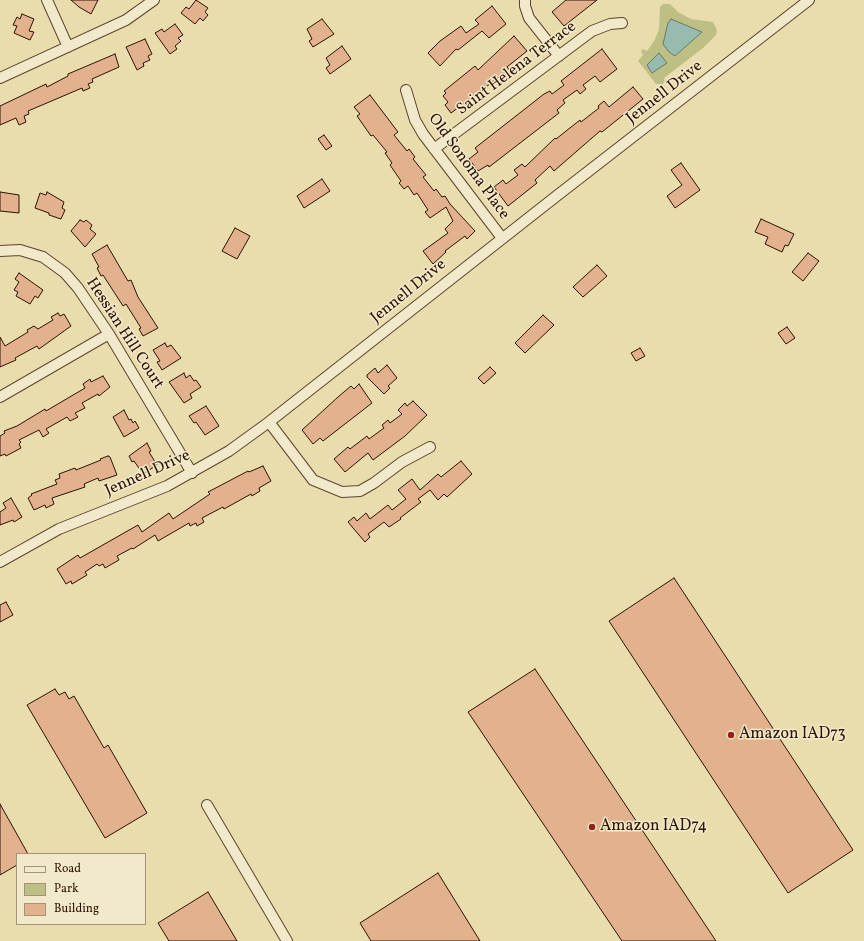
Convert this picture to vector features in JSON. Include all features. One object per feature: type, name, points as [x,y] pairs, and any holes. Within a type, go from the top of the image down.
[{"type":"street","points":[[46,0],[68,47]]},
{"type":"street","points":[[0,78],[126,20],[154,0]]},
{"type":"street","points":[[525,0],[525,6],[529,18],[559,56]]},
{"type":"street","name":"Jennell Drive","points":[[0,562],[59,529],[167,486],[229,451],[269,422],[502,238],[810,0]]},
{"type":"street","name":"Saint Helena Terrace","points":[[434,149],[592,31],[610,24],[622,23]]},
{"type":"street","name":"Old Sonoma Place","points":[[406,90],[415,120],[434,149],[502,238]]},
{"type":"street","name":"Hessian Hill Court","points":[[0,251],[20,250],[43,257],[65,272],[78,288],[109,334],[192,473]]},
{"type":"street","points":[[0,397],[109,334]]},
{"type":"street","points":[[269,422],[313,480],[342,492],[360,491],[374,484],[402,462],[430,447]]},
{"type":"street","points":[[207,805],[287,941]]},
{"type":"green space","points":[[663,4],[670,4],[678,12],[691,19],[713,22],[717,30],[716,35],[703,48],[664,78],[665,82],[662,84],[656,84],[638,61],[643,55],[641,51],[643,49],[647,51],[659,30],[660,7]]},
{"type":"water","points":[[671,19],[702,32],[675,56],[669,52],[663,44],[668,23]]},
{"type":"water","points":[[659,53],[667,63],[652,73],[647,65]]},
{"type":"building","points":[[71,0],[98,0],[91,14]]},
{"type":"building","points":[[196,0],[208,8],[205,12],[208,15],[203,21],[200,18],[195,24],[181,13],[186,7],[189,9]]},
{"type":"building","points":[[566,0],[597,0],[564,26],[552,12]]},
{"type":"building","points":[[492,6],[506,24],[489,38],[482,31],[458,50],[456,49],[440,66],[428,53],[440,41],[461,26],[466,33],[479,24],[475,20]]},
{"type":"building","points":[[22,14],[34,19],[29,31],[34,32],[30,40],[14,33],[17,26],[13,25],[17,17],[20,19]]},
{"type":"building","points":[[322,19],[334,34],[313,47],[309,41],[312,39],[307,29]]},
{"type":"building","points":[[175,24],[183,35],[178,38],[181,41],[175,46],[177,49],[170,54],[155,33],[162,29],[164,32]]},
{"type":"building","points":[[514,36],[527,51],[507,67],[509,69],[502,75],[451,113],[445,105],[448,102],[443,96],[446,93],[444,91],[475,66],[478,70]]},
{"type":"building","points":[[145,39],[152,54],[148,56],[150,60],[143,63],[144,66],[137,70],[126,47]]},
{"type":"building","points":[[342,46],[351,59],[330,74],[326,68],[330,65],[326,58]]},
{"type":"building","points":[[602,49],[617,69],[600,82],[595,76],[583,85],[586,89],[580,94],[577,90],[563,100],[565,103],[557,110],[559,113],[489,167],[488,165],[478,171],[469,159],[478,152],[475,148],[544,94],[550,91],[552,94],[564,85],[561,81]]},
{"type":"building","points":[[115,54],[119,67],[92,79],[93,82],[88,84],[90,88],[83,91],[82,88],[28,111],[29,114],[24,116],[26,122],[19,125],[16,118],[0,125],[0,106],[46,84],[47,87],[68,76],[68,74]]},
{"type":"building","points":[[633,87],[643,99],[602,132],[600,131],[554,171],[550,166],[535,180],[537,183],[508,206],[494,187],[503,180],[506,184],[518,175],[514,170],[522,164],[525,167],[555,138],[556,139],[580,120],[581,122],[599,108],[598,106],[604,101],[609,107]]},
{"type":"building","points":[[370,95],[398,132],[394,135],[407,151],[409,149],[415,157],[413,159],[426,175],[423,177],[434,191],[436,189],[442,197],[445,196],[450,204],[475,231],[467,239],[465,236],[445,251],[446,252],[433,264],[423,251],[448,233],[445,229],[453,221],[446,207],[430,218],[425,212],[428,210],[417,193],[414,195],[408,186],[404,189],[399,183],[401,181],[390,165],[392,163],[385,153],[387,152],[373,135],[371,136],[357,116],[360,114],[354,107]]},
{"type":"building","points":[[324,135],[332,146],[326,150],[318,139]]},
{"type":"building","points":[[681,163],[700,190],[675,208],[667,196],[682,185],[671,170]]},
{"type":"building","points":[[322,179],[330,191],[304,208],[297,196]]},
{"type":"building","points":[[0,192],[19,195],[19,213],[0,211]]},
{"type":"building","points":[[47,192],[64,202],[62,208],[65,210],[61,219],[35,208],[40,193],[46,195]]},
{"type":"building","points":[[761,219],[794,234],[788,246],[785,245],[782,252],[765,244],[768,237],[755,232]]},
{"type":"building","points":[[80,220],[84,222],[86,220],[92,225],[90,229],[96,234],[85,247],[71,231]]},
{"type":"building","points":[[235,228],[250,236],[237,259],[222,251]]},
{"type":"building","points":[[107,245],[128,281],[131,280],[138,297],[158,328],[143,336],[139,329],[141,328],[126,304],[123,306],[103,275],[101,276],[97,268],[99,267],[92,254]]},
{"type":"building","points":[[808,253],[819,261],[803,281],[792,272]]},
{"type":"building","points":[[597,265],[607,276],[583,297],[573,287]]},
{"type":"building","points":[[19,273],[43,290],[38,298],[35,296],[30,304],[16,296],[18,292],[14,290],[19,282],[15,279]]},
{"type":"building","points":[[58,313],[60,316],[64,314],[71,326],[39,349],[37,346],[15,358],[16,360],[0,367],[0,337],[5,346],[28,332],[27,330],[34,326],[38,329],[53,320],[51,317]]},
{"type":"building","points":[[543,315],[554,325],[525,353],[515,343]]},
{"type":"building","points":[[787,327],[795,338],[786,344],[778,333]]},
{"type":"building","points":[[165,343],[167,347],[171,345],[181,358],[162,370],[157,362],[160,361],[153,350]]},
{"type":"building","points":[[640,348],[645,356],[636,361],[631,353]]},
{"type":"building","points":[[387,365],[397,378],[388,386],[390,388],[384,394],[367,377],[367,375],[375,368],[378,373]]},
{"type":"building","points":[[490,367],[496,373],[484,384],[478,378]]},
{"type":"building","points":[[184,373],[186,378],[190,375],[201,387],[190,394],[192,398],[184,403],[169,382]]},
{"type":"building","points":[[103,376],[110,387],[99,396],[98,394],[82,403],[85,408],[75,413],[78,417],[70,421],[67,417],[46,429],[49,433],[43,437],[39,430],[19,440],[21,442],[19,444],[21,448],[6,456],[5,454],[0,456],[0,436],[5,433],[4,431],[17,426],[45,409],[46,411],[85,388],[83,384],[90,379],[91,382]]},
{"type":"building","points":[[359,384],[372,403],[323,441],[320,438],[313,444],[302,430],[351,386],[354,389]]},
{"type":"building","points":[[413,401],[427,415],[405,436],[373,460],[368,453],[345,472],[334,459],[348,447],[350,449],[367,436],[369,439],[384,428],[382,425],[388,420],[390,423],[402,414],[398,410],[405,403],[407,406]]},
{"type":"building","points":[[206,406],[219,426],[205,435],[196,422],[194,423],[189,416]]},
{"type":"building","points":[[124,410],[129,420],[131,419],[133,423],[135,421],[139,428],[124,437],[113,417]]},
{"type":"building","points":[[147,443],[151,451],[149,452],[157,465],[143,474],[134,461],[132,462],[129,456]]},
{"type":"building","points":[[108,456],[110,457],[117,475],[99,481],[98,478],[84,484],[85,487],[52,498],[54,504],[46,508],[45,505],[34,510],[28,498],[32,495],[31,494],[57,484],[55,480],[60,478],[59,474],[75,468],[76,470]]},
{"type":"building","points":[[461,461],[472,474],[447,497],[444,494],[438,500],[430,490],[418,499],[421,502],[400,518],[401,519],[389,527],[384,522],[368,534],[370,537],[365,542],[348,522],[354,517],[357,521],[366,513],[370,519],[388,505],[392,510],[406,499],[398,490],[412,479],[420,490],[438,474],[441,477]]},
{"type":"building","points":[[263,466],[271,481],[259,488],[260,491],[202,518],[204,522],[197,526],[196,523],[190,526],[189,523],[158,541],[155,535],[133,549],[132,548],[117,556],[119,560],[105,568],[103,564],[99,566],[97,564],[85,572],[87,575],[72,584],[71,581],[66,584],[57,569],[78,555],[80,558],[138,525],[142,532],[169,513],[173,519],[210,494],[208,492],[248,471],[249,472]]},
{"type":"building","points":[[11,498],[22,517],[14,522],[13,520],[0,525],[0,512],[6,508],[3,503]]},
{"type":"building","name":"Amazon IAD73","points":[[674,578],[853,850],[788,893],[609,621]]},
{"type":"building","points":[[6,602],[13,615],[0,622],[0,605]]},
{"type":"building","name":"Amazon IAD74","points":[[535,669],[716,941],[622,941],[468,712]]},
{"type":"building","points":[[55,689],[59,695],[65,692],[69,699],[74,696],[104,748],[108,745],[147,813],[105,838],[27,705]]},
{"type":"building","points":[[0,804],[27,853],[16,853],[16,866],[0,875]]},
{"type":"building","points":[[438,873],[480,941],[371,941],[360,923]]},
{"type":"building","points":[[208,892],[237,941],[169,941],[158,923]]},
{"type":"place","name":"Amazon IAD73","points":[[731,735]]},
{"type":"place","name":"Amazon IAD74","points":[[592,827]]}]
